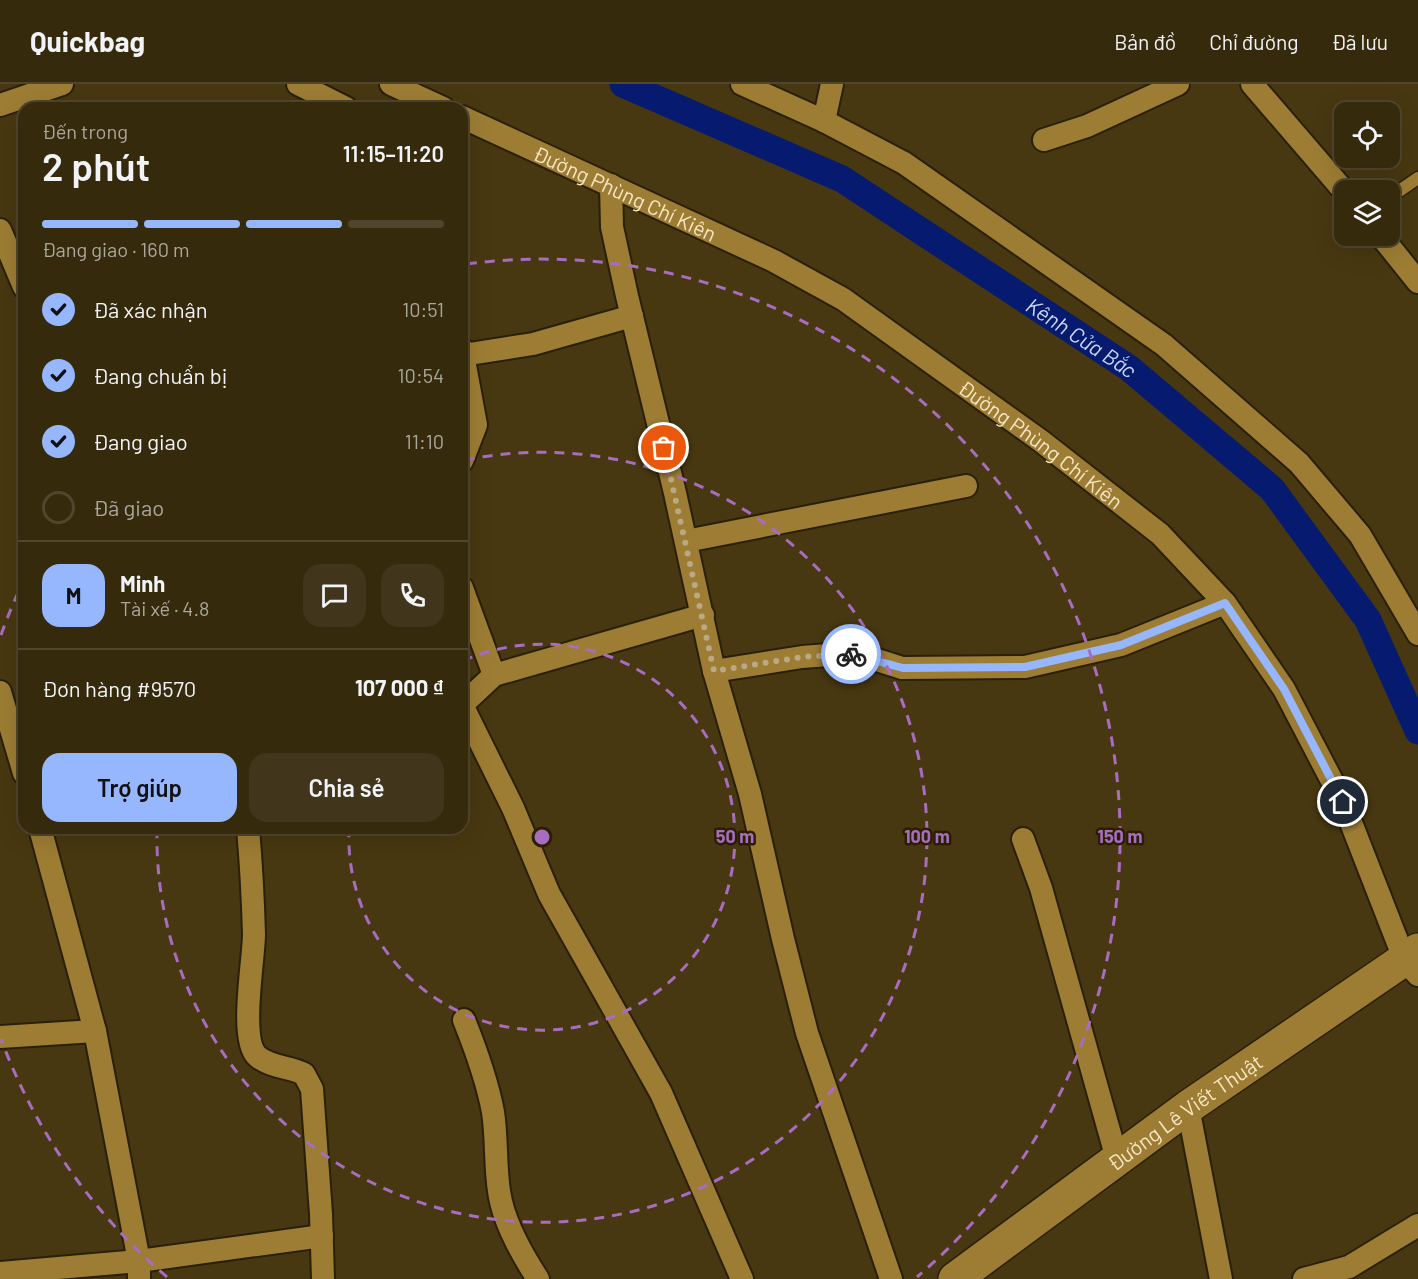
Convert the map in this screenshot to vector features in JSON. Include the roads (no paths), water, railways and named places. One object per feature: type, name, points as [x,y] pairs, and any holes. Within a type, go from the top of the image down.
[{"type":"main road","name":"Đường Lê Viết Thuật","points":[[955,1279],[1188,1107],[1414,962]]},
{"type":"street","points":[[0,105],[62,84]]},
{"type":"street","points":[[298,84],[334,102]]},
{"type":"street","points":[[391,84],[416,102]]},
{"type":"street","points":[[742,84],[824,121],[904,163],[1164,345],[1299,463],[1360,536],[1418,634]]},
{"type":"street","points":[[824,121],[832,84]]},
{"type":"street","points":[[1044,140],[1087,126],[1178,84]]},
{"type":"street","points":[[1252,84],[1335,180]]},
{"type":"street","name":"Đường Phùng Chí Kiên","points":[[468,120],[774,261],[843,299],[1041,441],[1151,527],[1225,603],[1284,689],[1343,802],[1414,962]]},
{"type":"street","points":[[611,185],[612,227],[686,541],[714,671],[750,794],[807,1033],[891,1279]]},
{"type":"street","points":[[0,230],[18,273]]},
{"type":"street","points":[[1389,246],[1418,282]]},
{"type":"street","points":[[468,360],[562,337],[632,316]]},
{"type":"street","points":[[468,386],[476,425],[468,446]]},
{"type":"street","points":[[686,541],[966,486]]},
{"type":"street","points":[[714,671],[802,657],[855,653],[903,668],[1025,667],[1121,645],[1225,603]]},
{"type":"street","points":[[468,604],[494,675]]},
{"type":"street","points":[[468,699],[494,675],[703,615]]},
{"type":"street","points":[[2,706],[18,755]]},
{"type":"street","points":[[468,717],[513,808],[549,894],[660,1093],[742,1279]]},
{"type":"street","points":[[42,834],[95,1031],[139,1270]]},
{"type":"street","points":[[248,834],[254,937],[248,1002],[252,1049],[258,1057],[300,1072],[310,1081],[316,1130],[323,1279]]},
{"type":"street","points":[[1023,839],[1041,888],[1117,1159]]},
{"type":"street","points":[[464,1020],[480,1059],[489,1091],[499,1192],[505,1214],[538,1279]]},
{"type":"street","points":[[0,1037],[95,1031]]},
{"type":"street","points":[[1188,1107],[1221,1279]]},
{"type":"street","points":[[1304,1279],[1352,1273],[1418,1225]]},
{"type":"street","points":[[0,1273],[139,1270],[322,1236]]},
{"type":"lane","points":[[1400,190],[1418,178]]},
{"type":"waterway","name":"Kênh Cửa Bắc","points":[[623,84],[842,179],[1129,368],[1272,489],[1368,620],[1418,731]]}]
